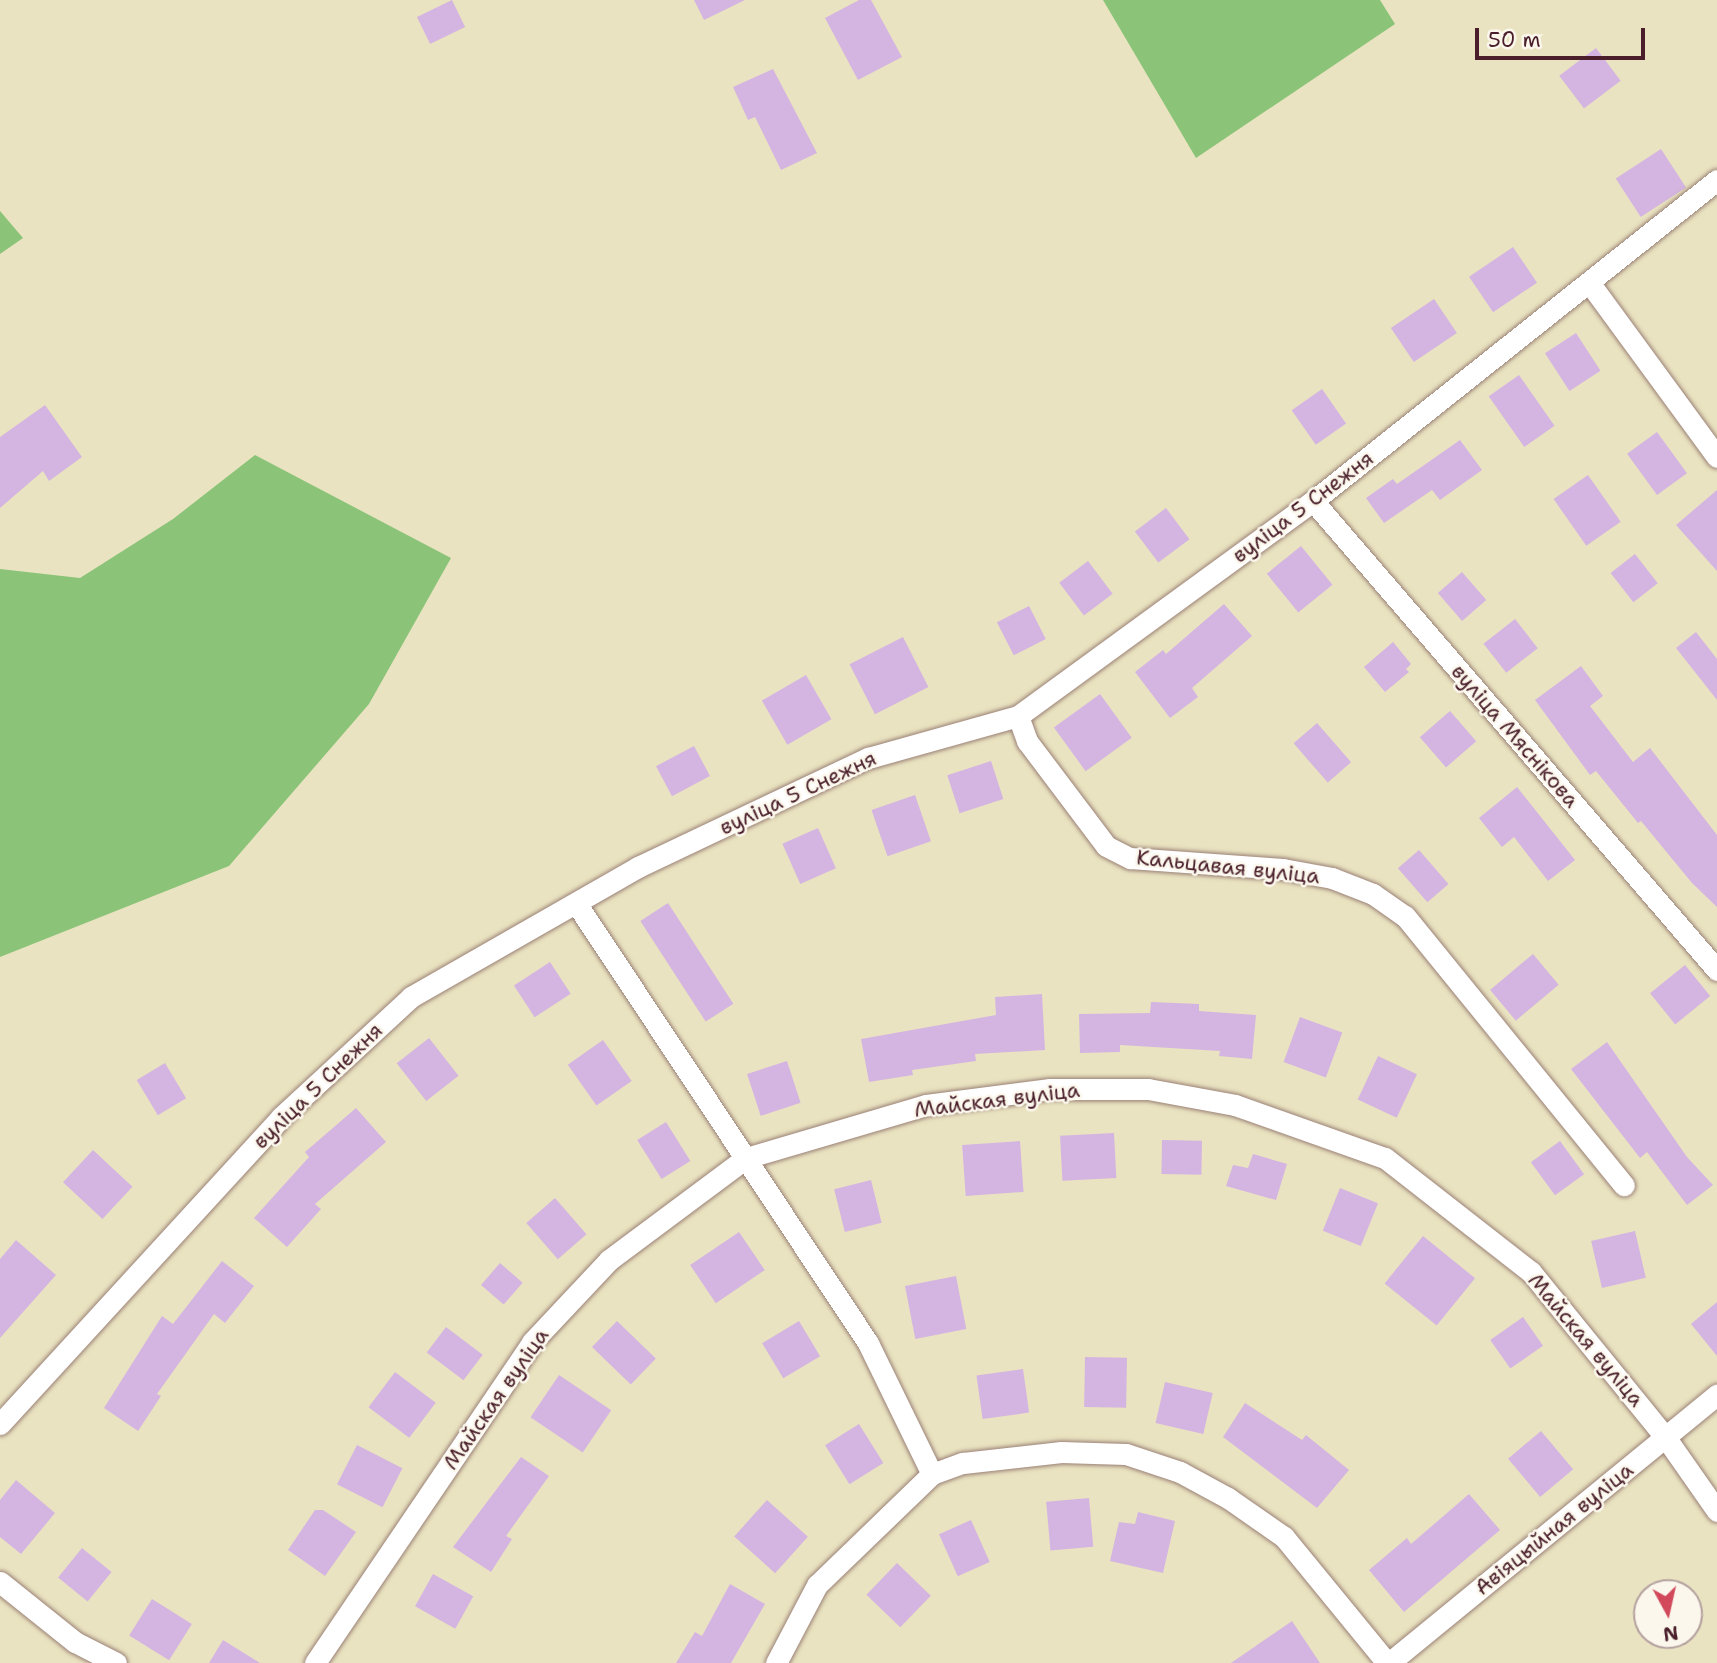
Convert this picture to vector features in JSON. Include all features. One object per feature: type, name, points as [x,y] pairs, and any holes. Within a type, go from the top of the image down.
[{"type":"street","name":"вуліца 5 Снежня","points":[[0,1424],[281,1117],[411,998],[638,867],[867,758],[1018,716],[1313,501],[1591,285],[1717,180]]},
{"type":"street","points":[[1591,285],[1717,457]]},
{"type":"street","name":"вуліца Мяснікова","points":[[1313,501],[1717,970]]},
{"type":"street","name":"Кальцавая вуліца","points":[[1018,716],[1027,741],[1106,846],[1130,858],[1283,869],[1332,878],[1373,894],[1405,916],[1624,1185]]},
{"type":"street","points":[[576,902],[868,1343],[932,1474]]},
{"type":"street","name":"Майская вуліца","points":[[315,1663],[532,1342],[610,1260],[746,1158],[926,1105],[1049,1090],[1148,1089],[1235,1105],[1385,1158],[1431,1191],[1531,1272],[1666,1438],[1717,1511]]},
{"type":"street","name":"Авіяцыйная вуліца","points":[[1388,1663],[1717,1395]]},
{"type":"street","points":[[776,1663],[817,1585],[932,1474],[963,1463],[1060,1452],[1126,1454],[1180,1472],[1228,1498],[1284,1537],[1388,1663]]},
{"type":"street","points":[[0,1582],[75,1642],[116,1663]]},
{"type":"green space","points":[[1103,0],[1380,0],[1395,24],[1196,158]]},
{"type":"green space","points":[[0,211],[23,238],[0,254]]},
{"type":"green space","points":[[255,455],[451,558],[369,704],[229,866],[0,957],[0,569],[80,578],[173,519]]},
{"type":"building","points":[[452,0],[465,27],[430,44],[417,17]]},
{"type":"building","points":[[694,0],[745,0],[704,20]]},
{"type":"building","points":[[859,0],[871,0],[902,57],[858,80],[825,18]]},
{"type":"building","points":[[1596,48],[1621,81],[1584,108],[1559,76]]},
{"type":"building","points":[[773,69],[817,153],[781,170],[755,117],[748,120],[733,87]]},
{"type":"building","points":[[1661,149],[1686,188],[1641,217],[1616,178]]},
{"type":"building","points":[[1513,247],[1537,283],[1493,312],[1469,277]]},
{"type":"building","points":[[1434,299],[1457,333],[1414,362],[1391,328]]},
{"type":"building","points":[[1576,333],[1601,371],[1569,391],[1545,353]]},
{"type":"building","points":[[1519,375],[1555,426],[1524,447],[1489,396]]},
{"type":"building","points":[[1322,389],[1346,423],[1316,445],[1292,410]]},
{"type":"building","points":[[45,405],[82,457],[49,481],[43,471],[0,508],[0,437]]},
{"type":"building","points":[[1657,432],[1687,473],[1657,495],[1627,454]]},
{"type":"building","points":[[1460,440],[1482,470],[1440,500],[1432,490],[1384,523],[1366,498],[1393,479],[1397,484]]},
{"type":"building","points":[[1588,475],[1621,522],[1586,546],[1554,499]]},
{"type":"building","points":[[1717,490],[1717,571],[1676,525]]},
{"type":"building","points":[[1166,508],[1189,539],[1158,563],[1135,531]]},
{"type":"building","points":[[1301,546],[1332,585],[1298,613],[1267,574]]},
{"type":"building","points":[[1635,554],[1658,583],[1633,602],[1611,573]]},
{"type":"building","points":[[1088,561],[1113,594],[1084,615],[1059,583]]},
{"type":"building","points":[[1462,572],[1486,600],[1462,621],[1438,593]]},
{"type":"building","points":[[1224,604],[1252,636],[1192,688],[1198,697],[1170,718],[1135,672],[1163,650],[1166,654]]},
{"type":"building","points":[[1029,606],[1046,639],[1014,655],[997,622]]},
{"type":"building","points":[[1515,619],[1538,648],[1506,673],[1483,644]]},
{"type":"building","points":[[1696,632],[1717,659],[1717,700],[1676,648]]},
{"type":"building","points":[[903,637],[928,687],[875,714],[850,664]]},
{"type":"building","points":[[1393,642],[1411,664],[1406,669],[1409,672],[1385,692],[1364,667]]},
{"type":"building","points":[[1581,666],[1603,696],[1590,706],[1633,762],[1650,748],[1717,835],[1717,907],[1692,883],[1641,821],[1638,823],[1596,771],[1590,775],[1535,700]]},
{"type":"building","points":[[806,675],[832,719],[787,745],[762,700]]},
{"type":"building","points":[[1100,694],[1132,738],[1086,771],[1054,728]]},
{"type":"building","points":[[1450,711],[1476,741],[1446,767],[1420,737]]},
{"type":"building","points":[[1317,723],[1351,762],[1328,783],[1294,743]]},
{"type":"building","points":[[694,746],[710,776],[672,796],[656,766]]},
{"type":"building","points":[[991,761],[1003,799],[960,813],[947,775]]},
{"type":"building","points":[[1517,787],[1575,860],[1548,881],[1514,837],[1502,847],[1479,818]]},
{"type":"building","points":[[915,795],[931,841],[887,856],[872,810]]},
{"type":"building","points":[[818,828],[836,868],[800,884],[782,844]]},
{"type":"building","points":[[1419,850],[1449,884],[1427,902],[1398,868]]},
{"type":"building","points":[[668,903],[733,1004],[706,1022],[640,921]]},
{"type":"building","points":[[1533,954],[1559,985],[1516,1021],[1490,990]]},
{"type":"building","points":[[550,962],[571,994],[535,1017],[514,985]]},
{"type":"building","points":[[1685,965],[1710,996],[1675,1024],[1650,993]]},
{"type":"building","points":[[1042,994],[1045,1050],[975,1054],[976,1061],[912,1070],[913,1075],[869,1082],[861,1039],[996,1015],[995,997]]},
{"type":"building","points":[[1151,1002],[1199,1004],[1199,1011],[1256,1015],[1252,1059],[1219,1056],[1220,1051],[1120,1045],[1120,1052],[1080,1053],[1079,1014],[1150,1013]]},
{"type":"building","points":[[1300,1017],[1342,1032],[1326,1077],[1284,1062]]},
{"type":"building","points":[[429,1038],[459,1076],[426,1101],[397,1063]]},
{"type":"building","points":[[603,1040],[632,1081],[596,1106],[568,1065]]},
{"type":"building","points":[[1607,1042],[1687,1157],[1713,1185],[1687,1205],[1647,1152],[1640,1158],[1571,1069]]},
{"type":"building","points":[[1378,1056],[1417,1074],[1397,1118],[1358,1100]]},
{"type":"building","points":[[787,1061],[801,1103],[761,1116],[747,1074]]},
{"type":"building","points":[[165,1063],[186,1098],[158,1115],[137,1080]]},
{"type":"building","points":[[356,1108],[386,1142],[315,1204],[321,1209],[287,1247],[254,1218],[309,1157],[305,1152]]},
{"type":"building","points":[[666,1122],[690,1161],[662,1179],[637,1140]]},
{"type":"building","points":[[1114,1133],[1116,1178],[1062,1181],[1060,1136]]},
{"type":"building","points":[[1162,1140],[1202,1141],[1201,1175],[1161,1174]]},
{"type":"building","points":[[1020,1141],[1024,1192],[966,1196],[962,1145]]},
{"type":"building","points":[[1560,1141],[1584,1174],[1555,1195],[1531,1162]]},
{"type":"building","points":[[93,1150],[132,1187],[102,1219],[63,1182]]},
{"type":"building","points":[[1253,1154],[1287,1164],[1276,1200],[1226,1186],[1233,1165],[1248,1168]]},
{"type":"building","points":[[871,1180],[882,1223],[845,1232],[834,1189]]},
{"type":"building","points":[[1340,1188],[1378,1203],[1361,1246],[1323,1231]]},
{"type":"building","points":[[555,1198],[586,1234],[558,1259],[526,1223]]},
{"type":"building","points":[[1635,1231],[1646,1278],[1602,1288],[1591,1241]]},
{"type":"building","points":[[739,1232],[765,1270],[716,1303],[690,1265]]},
{"type":"building","points":[[1423,1236],[1475,1278],[1437,1326],[1385,1283]]},
{"type":"building","points":[[16,1240],[56,1275],[0,1338],[0,1259]]},
{"type":"building","points":[[222,1261],[254,1286],[225,1323],[214,1314],[157,1394],[161,1396],[138,1431],[104,1408],[162,1316],[173,1324]]},
{"type":"building","points":[[500,1263],[523,1283],[504,1305],[481,1285]]},
{"type":"building","points":[[956,1276],[966,1329],[915,1339],[905,1286]]},
{"type":"building","points":[[1717,1302],[1717,1356],[1691,1324]]},
{"type":"building","points":[[1523,1317],[1543,1346],[1510,1369],[1490,1340]]},
{"type":"building","points":[[617,1321],[656,1359],[631,1384],[592,1347]]},
{"type":"building","points":[[799,1321],[820,1356],[783,1378],[762,1343]]},
{"type":"building","points":[[446,1327],[483,1355],[463,1380],[427,1353]]},
{"type":"building","points":[[1085,1357],[1127,1358],[1126,1408],[1084,1407]]},
{"type":"building","points":[[1023,1369],[1029,1413],[983,1419],[976,1376]]},
{"type":"building","points":[[395,1372],[436,1403],[409,1438],[369,1407]]},
{"type":"building","points":[[559,1375],[611,1410],[583,1453],[530,1417]]},
{"type":"building","points":[[1165,1382],[1213,1393],[1203,1434],[1156,1423]]},
{"type":"building","points":[[1245,1403],[1302,1440],[1306,1435],[1349,1470],[1317,1508],[1223,1437]]},
{"type":"building","points":[[859,1424],[883,1463],[849,1484],[825,1445]]},
{"type":"building","points":[[1541,1431],[1573,1469],[1540,1497],[1508,1459]]},
{"type":"building","points":[[357,1445],[402,1468],[382,1507],[337,1484]]},
{"type":"building","points":[[521,1457],[549,1476],[506,1536],[512,1539],[491,1572],[453,1547]]},
{"type":"building","points":[[16,1480],[55,1513],[21,1554],[0,1537],[0,1500]]},
{"type":"building","points":[[1469,1494],[1500,1530],[1404,1612],[1369,1570],[1407,1538],[1411,1544]]},
{"type":"building","points":[[1089,1498],[1093,1547],[1050,1551],[1046,1502]]},
{"type":"building","points":[[767,1500],[808,1537],[775,1573],[734,1536]]},
{"type":"building","points":[[315,1510],[323,1510],[356,1532],[325,1576],[288,1550]]},
{"type":"building","points":[[1138,1512],[1175,1521],[1163,1573],[1110,1561],[1119,1522],[1135,1524]]},
{"type":"building","points":[[971,1520],[990,1562],[958,1576],[939,1534]]},
{"type":"building","points":[[82,1548],[112,1572],[88,1601],[58,1578]]},
{"type":"building","points":[[897,1563],[931,1596],[900,1627],[866,1595]]},
{"type":"building","points":[[433,1574],[473,1596],[455,1629],[415,1606]]},
{"type":"building","points":[[730,1584],[765,1604],[731,1663],[676,1663],[695,1632],[702,1636]]},
{"type":"building","points":[[152,1599],[192,1624],[169,1660],[129,1635]]},
{"type":"building","points":[[1292,1621],[1320,1663],[1231,1663]]},
{"type":"building","points":[[223,1640],[260,1663],[209,1663]]}]
